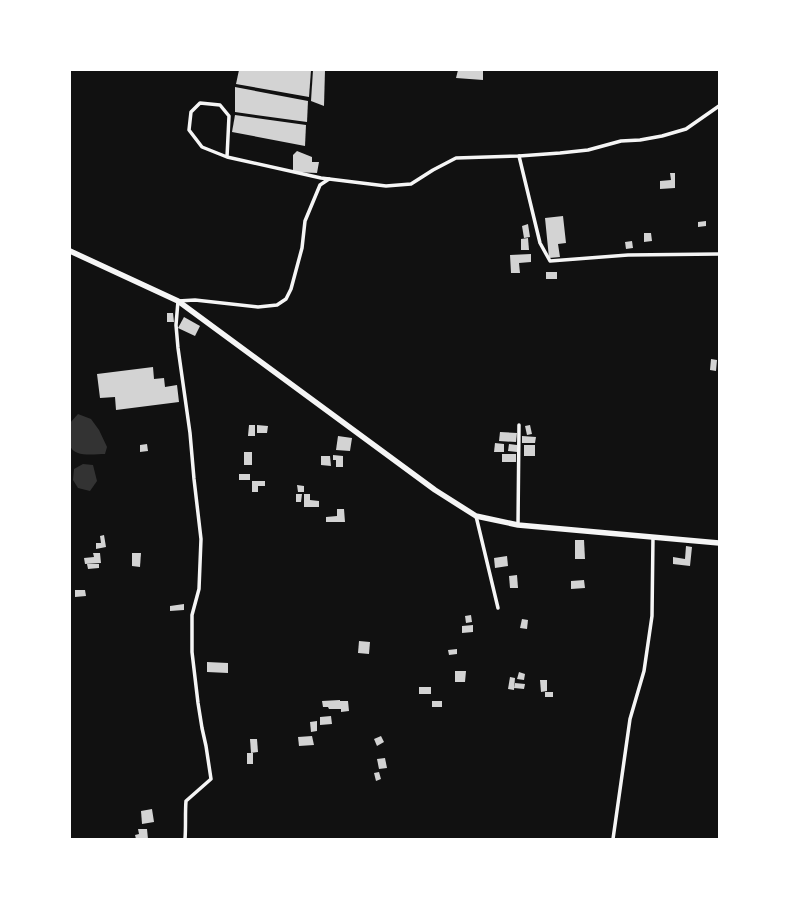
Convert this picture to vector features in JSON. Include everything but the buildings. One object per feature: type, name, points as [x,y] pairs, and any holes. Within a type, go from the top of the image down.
[{"type":"main road","points":[[70,251],[178,301],[435,490],[476,516],[518,525],[719,543]]},
{"type":"street","points":[[227,157],[230,116],[220,105],[200,103],[191,112],[190,130],[202,147],[227,157],[321,178],[386,186],[411,184],[456,158],[560,153],[588,150],[621,141],[640,140],[662,136],[686,129],[719,106]]},
{"type":"street","points":[[519,156],[540,243],[550,261],[628,255],[719,254]]},
{"type":"street","points":[[185,839],[186,801],[211,779],[198,703],[192,652],[192,615],[199,589],[201,539],[190,433],[178,348],[176,325],[178,301],[195,300],[258,307],[277,305],[286,298],[292,289],[302,248],[305,221],[320,185],[329,179]]},
{"type":"street","points":[[518,525],[519,425]]},
{"type":"street","points":[[476,516],[498,608]]},
{"type":"street","points":[[613,839],[630,719],[644,671],[652,616],[653,537]]},
{"type":"shaded area","points":[[78,414],[91,419],[99,430],[107,447],[105,454],[80,454],[72,449],[70,445],[70,423]]},
{"type":"shaded area","points":[[83,464],[93,465],[97,481],[90,491],[78,488],[73,480],[74,469]]}]
